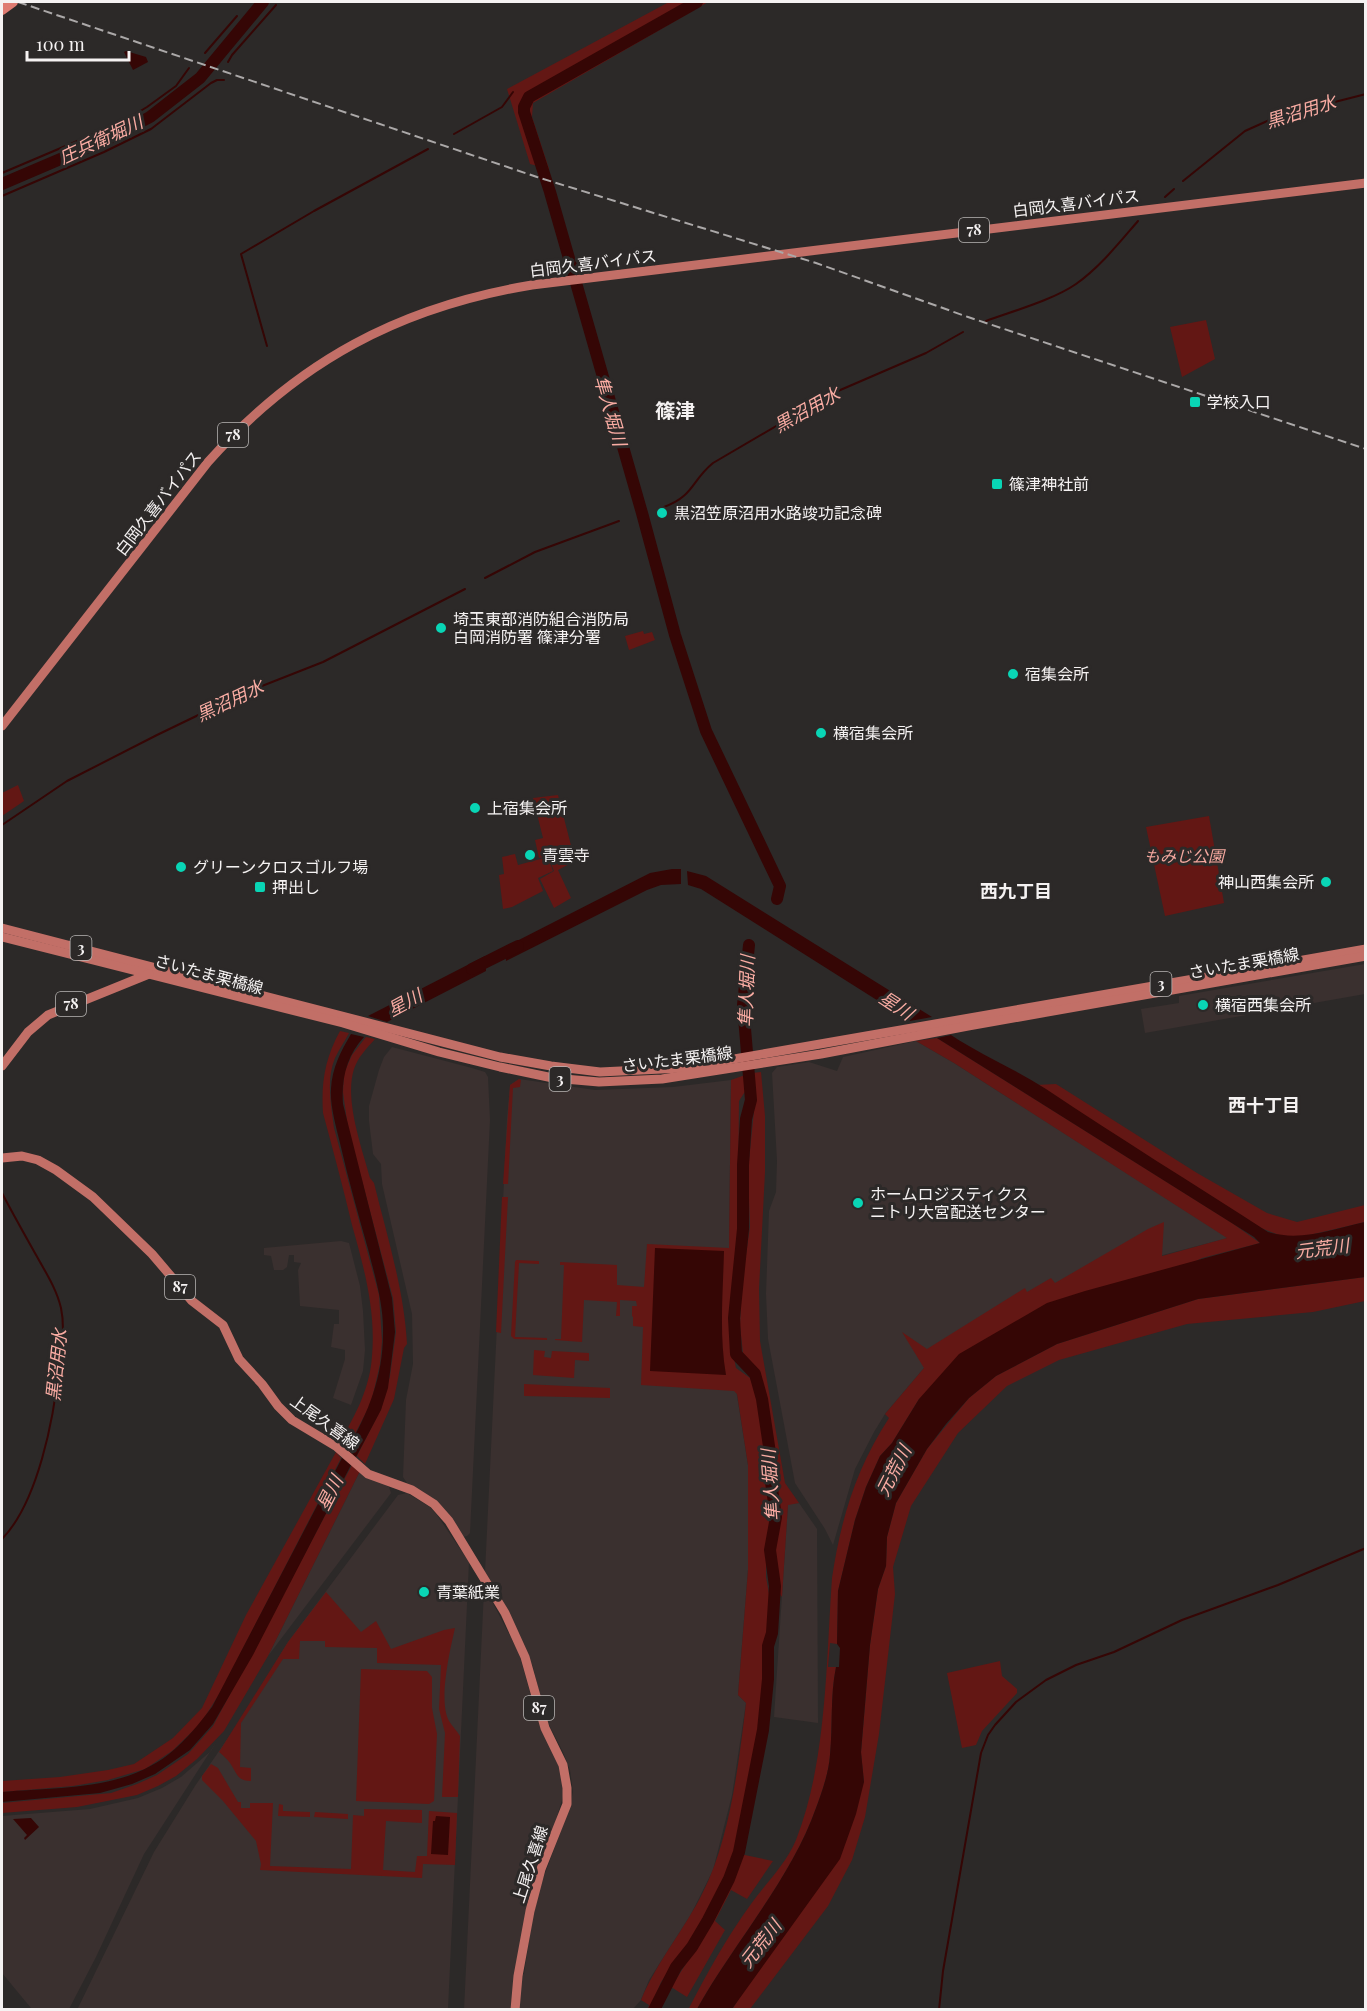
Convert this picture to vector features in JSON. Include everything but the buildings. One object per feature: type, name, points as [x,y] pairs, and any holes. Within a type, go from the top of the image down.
[{"type":"highway","points":[[2,10],[13,2]]},
{"type":"main road","name":"白岡久喜バイパス","points":[[2,726],[208,462],[248,421],[290,386],[340,351],[413,316],[475,296],[513,288],[1365,183]]},
{"type":"main road","name":"さいたま栗橋線","points":[[2,928],[347,1021]]},
{"type":"main road","name":"さいたま栗橋線","points":[[2,937],[511,1059],[585,1071],[621,1072],[737,1063],[906,1029],[1365,949]]},
{"type":"main road","name":"さいたま栗橋線","points":[[754,1060],[916,1036],[1365,956]]},
{"type":"main road","name":"78","points":[[2,1066],[28,1032],[48,1016],[159,970]]},
{"type":"main road","name":"上尾久喜線","points":[[2,1158],[22,1156],[38,1160],[93,1197],[152,1254],[192,1301],[223,1325],[239,1359],[292,1420],[337,1447],[368,1474],[412,1490],[425,1498],[449,1521],[505,1613],[525,1657],[545,1728],[563,1765],[567,1788],[567,1804],[541,1869],[536,1888],[520,1966],[515,2010]]},
{"type":"shaded area","points":[[1365,964],[1365,994],[1145,1033],[1141,1009],[1179,1003],[1179,996]]},
{"type":"shaded area","points":[[916,1041],[1228,1238],[1140,1261],[924,1368],[885,1414],[874,1432],[855,1469],[833,1545],[795,1483],[768,1339],[766,1294],[769,1211],[776,1192],[777,1161],[772,1073],[777,1067],[809,1062],[837,1071],[843,1057]]},
{"type":"shaded area","points":[[392,1047],[485,1072],[488,1077],[490,1120],[470,1533],[463,1537],[438,1503],[407,1483],[403,1477],[406,1400],[413,1364],[412,1314],[382,1184],[381,1164],[373,1154],[369,1121],[369,1106],[379,1070],[384,1057]]},
{"type":"shaded area","points":[[519,1079],[595,1090],[673,1087],[731,1080],[729,1248],[725,1320],[748,1465],[748,1570],[738,1695],[746,1703],[732,1795],[713,1870],[690,1916],[649,1980],[641,2000],[633,2009],[519,2009],[521,1975],[524,1974],[540,1887],[573,1792],[570,1770],[545,1717],[533,1667],[524,1644],[503,1601],[485,1572],[507,1119],[510,1085]]},
{"type":"shaded area","points":[[341,1241],[349,1243],[360,1286],[363,1311],[365,1350],[363,1371],[351,1405],[333,1398],[345,1359],[345,1350],[331,1347],[334,1324],[339,1324],[339,1310],[300,1306],[298,1270],[301,1263],[294,1262],[294,1255],[289,1255],[287,1267],[283,1270],[274,1270],[271,1256],[264,1255],[264,1248]]},
{"type":"shaded area","points":[[360,1471],[389,1487],[391,1493],[268,1656]]},
{"type":"shaded area","points":[[407,1493],[430,1507],[469,1562],[448,2009],[77,2010],[154,1852],[195,1786],[239,1722],[288,1642],[398,1495]]},
{"type":"shaded area","points":[[799,1503],[817,1529],[818,1723],[774,1717],[788,1504]]},
{"type":"shaded area","points":[[484,1590],[519,1653],[538,1721],[563,1774],[564,1793],[511,2009],[464,2010]]},
{"type":"shaded area","points":[[210,1752],[144,1854],[69,2009],[31,2008],[2,1973],[2,1816],[90,1809],[138,1798],[181,1777]]},
{"type":"green space","points":[[669,2],[708,2],[533,103],[532,117],[549,169],[530,164],[507,89]]},
{"type":"green space","points":[[1206,320],[1215,359],[1182,377],[1170,327]]},
{"type":"green space","points":[[643,631],[644,634],[652,632],[655,640],[629,650],[625,636]]},
{"type":"green space","points":[[18,785],[24,801],[2,816],[2,793]]},
{"type":"green space","points":[[558,795],[575,861],[558,870],[571,898],[554,908],[540,879],[554,871],[548,856],[539,858],[535,840],[543,838],[533,798]]},
{"type":"green space","name":"もみじ公園","points":[[1209,816],[1224,903],[1165,916],[1146,827]]},
{"type":"green space","points":[[515,854],[518,865],[548,857],[553,871],[538,878],[543,891],[512,907],[503,909],[499,875],[504,874],[502,857]]},
{"type":"green space","points":[[340,1031],[349,1033],[332,1066],[330,1093],[334,1128],[379,1295],[382,1341],[380,1364],[371,1403],[347,1449],[340,1441],[357,1411],[365,1390],[371,1367],[373,1339],[371,1306],[365,1273],[323,1113],[325,1071]]},
{"type":"green space","points":[[366,1037],[375,1039],[360,1057],[354,1069],[351,1095],[359,1139],[370,1178],[374,1183],[394,1263],[407,1344],[404,1348],[394,1399],[365,1464],[357,1456],[381,1409],[390,1376],[396,1332],[393,1298],[348,1128],[343,1092],[344,1073],[352,1055]]},
{"type":"green space","points":[[937,1038],[1232,1223],[1260,1243],[1202,1258],[919,1399],[892,1443],[880,1456],[855,1520],[838,1591],[837,1644],[830,1643],[828,1667],[836,1667],[830,1755],[827,1775],[816,1808],[792,1860],[777,1885],[697,2009],[688,2010],[734,1929],[792,1849],[806,1810],[814,1778],[823,1711],[832,1578],[845,1514],[867,1456],[889,1418],[885,1414],[924,1368],[902,1332],[927,1349],[1025,1288],[1027,1292],[1051,1278],[1055,1283],[1164,1222],[1162,1256],[1227,1238],[916,1041]]},
{"type":"green space","points":[[761,1072],[765,1116],[765,1172],[759,1289],[760,1341],[785,1483],[799,1503],[788,1505],[782,1597],[778,1591],[772,1549],[780,1515],[772,1475],[774,1454],[765,1394],[757,1373],[743,1353],[740,1326],[742,1282],[750,1227],[748,1171],[755,1101],[752,1073]]},
{"type":"green space","points":[[745,1075],[746,1090],[739,1101],[738,1238],[732,1340],[736,1368],[750,1378],[758,1397],[766,1445],[770,1517],[766,1577],[771,1605],[769,1629],[763,1653],[760,1723],[751,1784],[730,1867],[706,1918],[661,1982],[650,2009],[648,2009],[649,2005],[641,2000],[703,1892],[720,1848],[732,1800],[746,1703],[738,1695],[748,1570],[748,1465],[737,1394],[734,1391],[641,1385],[643,1327],[633,1326],[632,1306],[637,1306],[636,1301],[620,1300],[620,1316],[616,1316],[617,1302],[584,1300],[582,1342],[555,1340],[561,1339],[564,1265],[560,1265],[560,1262],[617,1265],[617,1285],[644,1287],[647,1244],[729,1248],[731,1080]]},
{"type":"green space","points":[[521,1080],[520,1087],[513,1088],[508,1184],[503,1184],[510,1085]]},
{"type":"green space","points":[[1056,1084],[1197,1173],[1267,1213],[1297,1222],[1365,1205],[1365,1222],[1305,1236],[1282,1236],[1261,1228],[1035,1085]]},
{"type":"green space","points":[[502,1197],[508,1197],[501,1333],[496,1332]]},
{"type":"green space","points":[[516,1260],[539,1261],[539,1264],[519,1263],[515,1337],[547,1338],[547,1340],[514,1339],[511,1336]]},
{"type":"green space","points":[[1365,1277],[1365,1301],[1313,1312],[1187,1324],[1059,1360],[1007,1386],[958,1433],[911,1506],[893,1567],[895,1594],[879,1734],[865,1817],[852,1860],[828,1906],[750,2009],[732,2010],[864,1782],[861,1753],[870,1645],[878,1589],[886,1566],[887,1537],[896,1503],[927,1449],[969,1398],[996,1376],[1057,1344],[1198,1299]]},
{"type":"green space","points":[[534,1350],[545,1351],[544,1357],[551,1358],[552,1351],[589,1353],[589,1361],[575,1360],[574,1378],[533,1375]]},
{"type":"green space","points":[[524,1384],[610,1388],[610,1398],[524,1396]]},
{"type":"green space","points":[[336,1452],[341,1458],[221,1691],[201,1723],[172,1751],[145,1769],[108,1780],[73,1786],[2,1792],[2,1781],[60,1777],[134,1764],[173,1738],[202,1708],[246,1615]]},
{"type":"green space","points":[[352,1465],[360,1471],[268,1656],[224,1731],[197,1759],[176,1776],[137,1795],[77,1807],[2,1813],[2,1803],[111,1793],[157,1775],[188,1754],[213,1726]]},
{"type":"green space","points":[[326,1592],[361,1632],[376,1621],[391,1649],[455,1628],[446,1675],[445,1701],[449,1721],[460,1736],[458,1797],[442,1797],[445,1733],[439,1709],[441,1665],[377,1663],[377,1648],[325,1647],[325,1641],[300,1641],[299,1659],[283,1659],[241,1723],[240,1767],[251,1768],[251,1781],[240,1778],[219,1752],[288,1642]]},
{"type":"green space","points":[[1000,1661],[1002,1676],[1017,1689],[1017,1693],[982,1731],[976,1745],[962,1748],[947,1673]]},
{"type":"green space","points":[[361,1669],[427,1671],[432,1677],[432,1708],[437,1734],[434,1801],[429,1804],[356,1801]]},
{"type":"green space","points":[[211,1764],[218,1768],[238,1802],[241,1802],[241,1808],[250,1808],[250,1803],[273,1803],[270,1866],[351,1869],[353,1815],[364,1816],[364,1809],[422,1810],[422,1823],[386,1821],[383,1870],[415,1872],[417,1856],[427,1856],[429,1811],[457,1813],[455,1865],[423,1864],[422,1878],[260,1870],[261,1864],[256,1841],[223,1801],[202,1780],[202,1776]]},
{"type":"green space","points":[[279,1804],[283,1805],[283,1811],[310,1812],[310,1817],[278,1816]]},
{"type":"green space","points":[[315,1812],[348,1814],[348,1819],[314,1817]]},
{"type":"green space","points":[[740,1854],[773,1861],[747,1899],[731,1890],[715,1921],[725,1930],[687,1997],[671,1987],[704,1936],[730,1886]]},
{"type":"water","points":[[124,52],[146,57],[148,62],[133,70]]},
{"type":"water","points":[[681,869],[681,884],[661,885],[647,890],[506,961],[505,947],[650,873]]},
{"type":"water","points":[[687,871],[706,876],[932,1017],[910,1021],[701,889],[688,885]]},
{"type":"water","points":[[485,956],[486,971],[387,1022],[368,1016]]},
{"type":"water","points":[[351,1034],[364,1037],[353,1052],[346,1068],[343,1104],[392,1298],[395,1332],[388,1388],[381,1410],[356,1457],[347,1450],[368,1408],[377,1380],[382,1350],[383,1323],[381,1302],[331,1102],[335,1067]]},
{"type":"water","name":"元荒川","points":[[951,1035],[1046,1089],[1268,1232],[1292,1236],[1305,1235],[1365,1222],[1365,1277],[1198,1299],[1057,1344],[996,1376],[969,1398],[927,1449],[896,1503],[887,1537],[886,1566],[878,1589],[870,1645],[861,1752],[864,1782],[856,1814],[840,1859],[732,2009],[697,2009],[792,1860],[818,1802],[829,1762],[833,1689],[836,1667],[839,1667],[838,1591],[855,1520],[880,1456],[892,1443],[919,1399],[959,1354],[1047,1303],[1260,1243],[1254,1237],[937,1038]]},
{"type":"water","points":[[655,1248],[724,1251],[722,1329],[726,1375],[650,1371]]},
{"type":"water","points":[[342,1458],[351,1465],[253,1655],[213,1724],[190,1750],[155,1774],[132,1784],[100,1793],[2,1802],[2,1792],[67,1788],[131,1775],[151,1766],[181,1743],[212,1707]]},
{"type":"water","points":[[436,1816],[450,1817],[448,1855],[431,1854],[433,1821]]},
{"type":"water","points":[[31,1818],[39,1827],[25,1840],[27,1835],[13,1819]]},
{"type":"waterway","name":"庄兵衛堀川","points":[[2,184],[112,137],[150,117],[200,78],[263,2]]},
{"type":"waterway","name":"隼人堀川","points":[[697,2],[529,97],[524,112],[550,192],[675,635],[706,731],[780,886],[777,899]]},
{"type":"waterway","points":[[228,62],[276,5]]},
{"type":"waterway","points":[[205,53],[237,16]]},
{"type":"waterway","points":[[2,173],[122,122],[176,86],[189,68]]},
{"type":"waterway","points":[[2,196],[151,129],[211,83],[224,80]]},
{"type":"waterway","points":[[454,134],[502,107],[513,92]]},
{"type":"waterway","name":"黒沼用水","points":[[1183,181],[1245,131],[1276,117],[1366,94]]},
{"type":"waterway","points":[[267,346],[241,254],[428,149]]},
{"type":"waterway","name":"黒沼用水","points":[[1165,197],[1174,189]]},
{"type":"waterway","name":"黒沼用水","points":[[986,321],[1067,290],[1101,262],[1138,221]]},
{"type":"waterway","name":"黒沼用水","points":[[664,507],[687,493],[713,463],[831,394],[926,353],[963,332]]},
{"type":"waterway","name":"黒沼用水","points":[[485,578],[535,552],[619,521]]},
{"type":"waterway","name":"黒沼用水","points":[[2,825],[67,781],[157,735],[244,693],[323,662],[465,589]]},
{"type":"waterway","name":"隼人堀川","points":[[654,2010],[676,1967],[692,1947],[708,1920],[729,1879],[739,1852],[763,1730],[768,1679],[768,1646],[772,1633],[775,1586],[770,1550],[776,1517],[770,1453],[762,1399],[755,1374],[736,1354],[734,1318],[743,1229],[746,1119],[751,1100],[743,1005],[749,945]]},
{"type":"waterway","name":"星川","points":[[472,969],[518,946]]},
{"type":"waterway","name":"黒沼用水","points":[[2,1193],[55,1290],[61,1308],[63,1330],[53,1410],[35,1482],[15,1523],[2,1539]]},
{"type":"waterway","points":[[939,2010],[943,1971],[981,1753],[988,1735],[1016,1702],[1046,1680],[1076,1665],[1114,1652],[1182,1620],[1278,1585],[1366,1548]]},
{"type":"railway","points":[[18,2],[537,177],[816,263],[968,317],[1366,449]]},
{"type":"place","name":"学校入口","points":[[1195,402]]},
{"type":"place","name":"篠津神社前","points":[[997,484]]},
{"type":"place","name":"黒沼笠原沼用水路竣功記念碑","points":[[662,513]]},
{"type":"place","name":"埼玉東部消防組合消防局 白岡消防署 篠津分署","points":[[441,628]]},
{"type":"place","name":"宿集会所","points":[[1013,674]]},
{"type":"place","name":"横宿集会所","points":[[821,733]]},
{"type":"place","name":"上宿集会所","points":[[475,808]]},
{"type":"place","name":"青雲寺","points":[[530,855]]},
{"type":"place","name":"グリーンクロスゴルフ場","points":[[181,867]]},
{"type":"place","name":"神山西集会所","points":[[1326,882]]},
{"type":"place","name":"押出し","points":[[260,887]]},
{"type":"place","name":"横宿西集会所","points":[[1203,1005]]},
{"type":"place","name":"ホームロジスティクス ニトリ大宮配送センター","points":[[858,1203]]},
{"type":"place","name":"青葉紙業","points":[[424,1592]]},
{"type":"district","name":"篠津","points":[[675,411]]},
{"type":"district","name":"西九丁目","points":[[1016,892]]},
{"type":"district","name":"西十丁目","points":[[1264,1106]]}]
